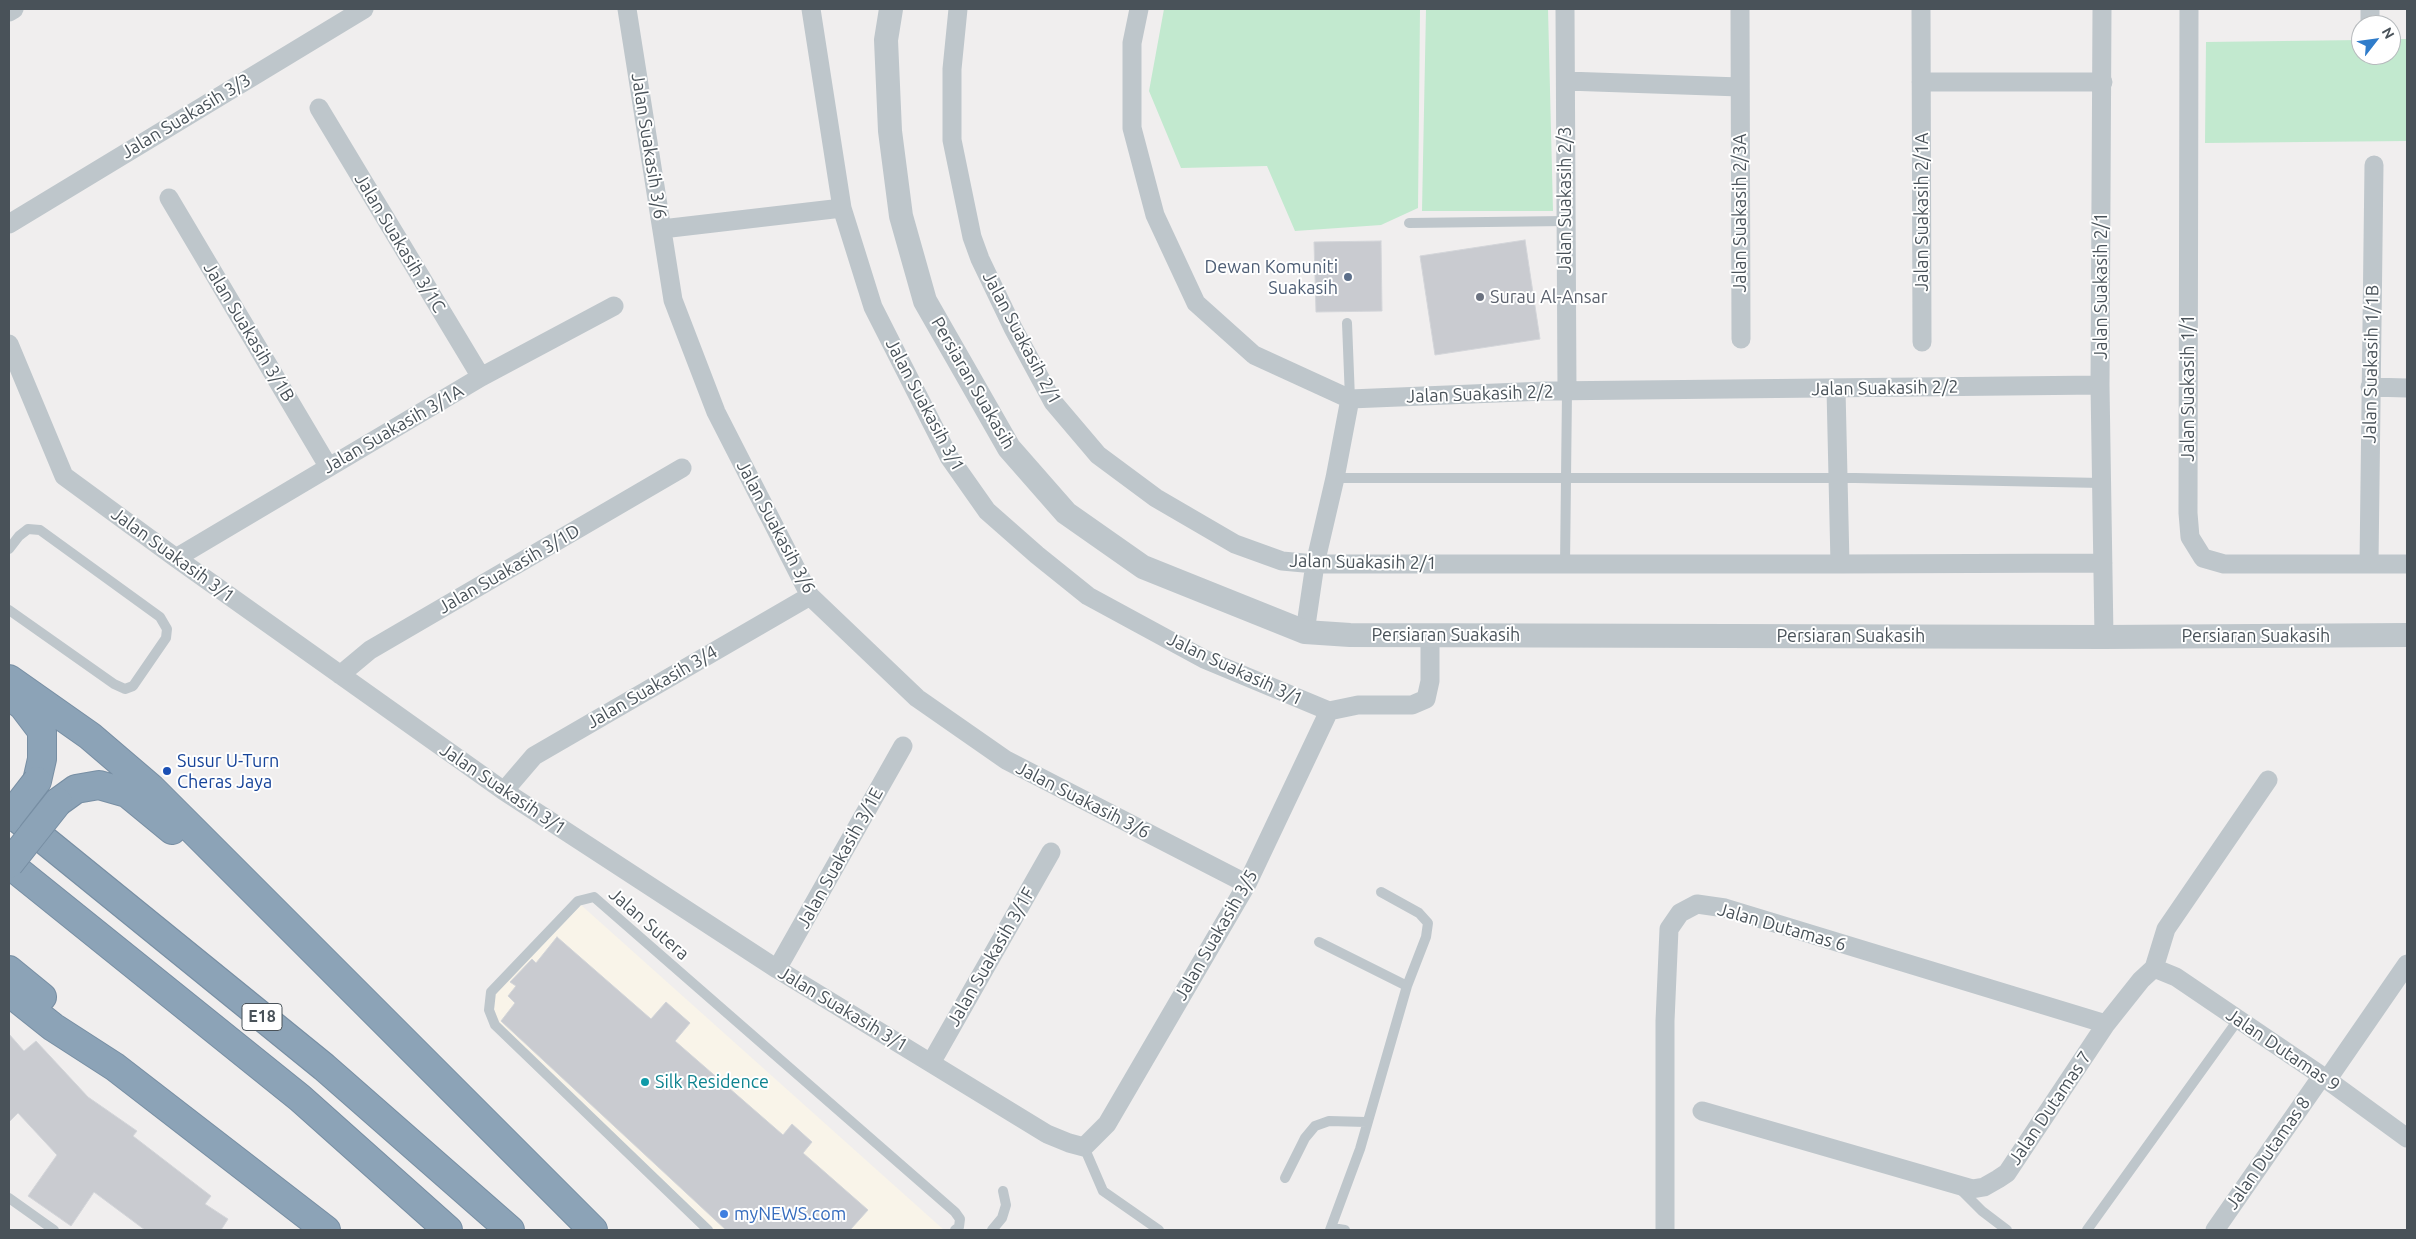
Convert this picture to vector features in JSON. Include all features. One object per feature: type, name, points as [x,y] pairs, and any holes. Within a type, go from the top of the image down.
[{"type":"highway","points":[[9,679],[90,736],[152,788],[593,1230]]},
{"type":"highway","points":[[9,694],[23,706],[42,731],[42,759],[37,781],[9,817]]},
{"type":"highway","points":[[9,864],[58,802],[76,789],[99,784],[127,793],[280,918]]},
{"type":"highway","name":"E18","points":[[9,811],[324,1067],[510,1230]]},
{"type":"highway","name":"E18","points":[[9,864],[300,1098],[448,1230]]},
{"type":"highway","points":[[9,970],[62,1014],[116,1066]]},
{"type":"highway","points":[[9,992],[54,1027],[116,1066],[326,1230]]},
{"type":"street","points":[[9,12],[14,9]]},
{"type":"street","name":"Jalan Suakasih 3/3","points":[[9,224],[364,9]]},
{"type":"street","name":"Jalan Suakasih 3/6","points":[[627,9],[673,300],[716,412],[810,596],[916,698],[1006,760],[1247,884]]},
{"type":"street","name":"Jalan Suakasih 3/1","points":[[811,9],[842,208],[873,307],[949,457],[987,510],[1037,555],[1088,596],[1204,659],[1328,711]]},
{"type":"street","name":"Persiaran Suakasih","points":[[891,9],[886,40],[890,131],[900,216],[925,301],[1009,448],[1066,513],[1143,566],[1305,632],[1350,635],[2104,637],[2407,635]]},
{"type":"street","name":"Jalan Suakasih 2/1","points":[[958,9],[952,69],[952,140],[972,237],[1013,328],[1053,402],[1098,455],[1156,498],[1235,544],[1282,561],[1315,564],[2103,563]]},
{"type":"street","name":"Jalan Suakasih 2/2","points":[[1139,9],[1132,43],[1132,128],[1156,215],[1196,303],[1254,355],[1350,399],[1546,391],[2100,385]]},
{"type":"street","name":"Jalan Suakasih 2/3","points":[[1565,9],[1567,392]]},
{"type":"street","name":"Jalan Suakasih 2/3A","points":[[1740,9],[1741,340]]},
{"type":"street","name":"Jalan Suakasih 2/1A","points":[[1921,9],[1922,342]]},
{"type":"street","name":"Jalan Suakasih 2/1","points":[[2102,9],[2100,385],[2104,637]]},
{"type":"street","name":"Jalan Suakasih 1/1","points":[[2189,9],[2188,513],[2190,536],[2203,558],[2224,564],[2407,564]]},
{"type":"street","points":[[1566,81],[1740,87]]},
{"type":"street","points":[[1921,82],[2103,82]]},
{"type":"street","name":"Jalan Suakasih 3/1C","points":[[319,108],[481,377]]},
{"type":"street","name":"Jalan Suakasih 1/1B","points":[[2369,563],[2374,165]]},
{"type":"street","name":"Jalan Suakasih 3/1B","points":[[170,198],[328,466]]},
{"type":"street","points":[[662,229],[842,208]]},
{"type":"street","name":"Jalan Suakasih 3/1A","points":[[176,558],[328,466],[400,426],[481,377],[614,306]]},
{"type":"street","name":"Jalan Suakasih 3/1","points":[[9,344],[64,476],[504,792],[777,969],[1047,1134],[1084,1147]]},
{"type":"street","points":[[2370,387],[2407,388]]},
{"type":"street","points":[[1836,389],[1840,564]]},
{"type":"street","points":[[1305,632],[1315,564],[1335,478],[1350,399]]},
{"type":"street","name":"Jalan Suakasih 3/1D","points":[[340,675],[370,650],[682,468]]},
{"type":"street","name":"Jalan Suakasih 3/4","points":[[504,792],[534,756],[810,596]]},
{"type":"street","points":[[1328,711],[1358,705],[1412,705],[1426,699],[1430,681],[1430,635]]},
{"type":"street","name":"Jalan Suakasih 3/5","points":[[1084,1147],[1107,1124],[1247,884],[1328,711]]},
{"type":"street","name":"Jalan Suakasih 3/1E","points":[[777,969],[902,746]]},
{"type":"street","name":"Jalan Dutamas 7","points":[[1702,1111],[1972,1189],[1984,1187],[2007,1173],[2106,1024],[2141,980],[2154,968],[2166,929],[2268,780]]},
{"type":"street","name":"Jalan Suakasih 3/1F","points":[[931,1063],[1051,852]]},
{"type":"street","name":"Jalan Dutamas 6","points":[[1665,1230],[1665,1021],[1669,929],[1680,913],[1697,904],[1724,908],[2106,1024]]},
{"type":"street","name":"Jalan Dutamas 8","points":[[2215,1230],[2407,964]]},
{"type":"street","name":"Jalan Dutamas 9","points":[[2154,968],[2176,977],[2325,1078],[2407,1138]]},
{"type":"lane","points":[[1410,223],[1565,222]]},
{"type":"lane","points":[[1348,322],[1350,399]]},
{"type":"lane","points":[[1565,565],[1567,392]]},
{"type":"lane","points":[[1335,478],[1838,478],[2102,483]]},
{"type":"lane","points":[[9,549],[19,536],[28,529],[40,530],[160,617],[167,629],[166,638],[134,686],[125,689],[114,684],[9,610]]},
{"type":"lane","points":[[1345,1230],[1331,1229],[1360,1149],[1366,1122],[1408,986],[1426,937],[1428,924],[1419,913],[1382,892]]},
{"type":"lane","name":"Jalan Sutera","points":[[708,1230],[495,1025],[489,1010],[491,992],[578,902],[594,897],[955,1212],[960,1219],[959,1227],[955,1230]]},
{"type":"lane","points":[[1319,942],[1408,986]]},
{"type":"lane","points":[[2087,1230],[2238,1020]]},
{"type":"lane","points":[[1285,1178],[1305,1138],[1315,1126],[1328,1121],[1366,1122]]},
{"type":"lane","points":[[1084,1147],[1103,1191],[1159,1230]]},
{"type":"lane","points":[[1956,1184],[1982,1211],[2007,1230]]},
{"type":"lane","points":[[992,1230],[1002,1218],[1006,1205],[1003,1191]]},
{"type":"lane","points":[[9,1198],[54,1230]]},
{"type":"shaded area","name":"Silk Residence","points":[[581,905],[944,1230],[715,1230],[498,1022],[494,1009],[495,994]]},
{"type":"green space","points":[[1164,9],[1420,9],[1418,208],[1381,225],[1295,231],[1267,166],[1181,168],[1149,91]]},
{"type":"green space","points":[[1426,9],[1548,9],[1553,211],[1422,211]]},
{"type":"green space","points":[[2401,39],[2407,39],[2407,141],[2205,143],[2206,42],[2351,40],[2351,65],[2401,65]]},
{"type":"building","name":"Surau Al-Ansar","points":[[1525,240],[1540,339],[1435,355],[1420,256]]},
{"type":"building","name":"Dewan Komuniti Suakasih","points":[[1381,241],[1382,311],[1316,312],[1314,242]]},
{"type":"building","name":"Silk Residence","points":[[557,937],[651,1019],[666,1002],[690,1023],[675,1041],[783,1135],[792,1124],[812,1142],[803,1153],[868,1210],[850,1230],[726,1230],[501,1021],[515,1003],[508,996],[516,986],[510,982],[532,959],[536,963]]},
{"type":"building","points":[[9,1034],[24,1051],[36,1041],[88,1097],[137,1131],[133,1136],[211,1196],[205,1204],[228,1219],[221,1230],[145,1230],[94,1192],[71,1226],[28,1196],[57,1155],[18,1113],[9,1122]]},
{"type":"place","name":"Dewan Komuniti Suakasih","points":[[1348,277]]},
{"type":"place","name":"Surau Al-Ansar","points":[[1480,297]]},
{"type":"place","name":"Susur U-Turn Cheras Jaya","points":[[167,771]]},
{"type":"place","name":"Silk Residence","points":[[645,1082]]},
{"type":"place","name":"myNEWS.com","points":[[724,1214]]}]
